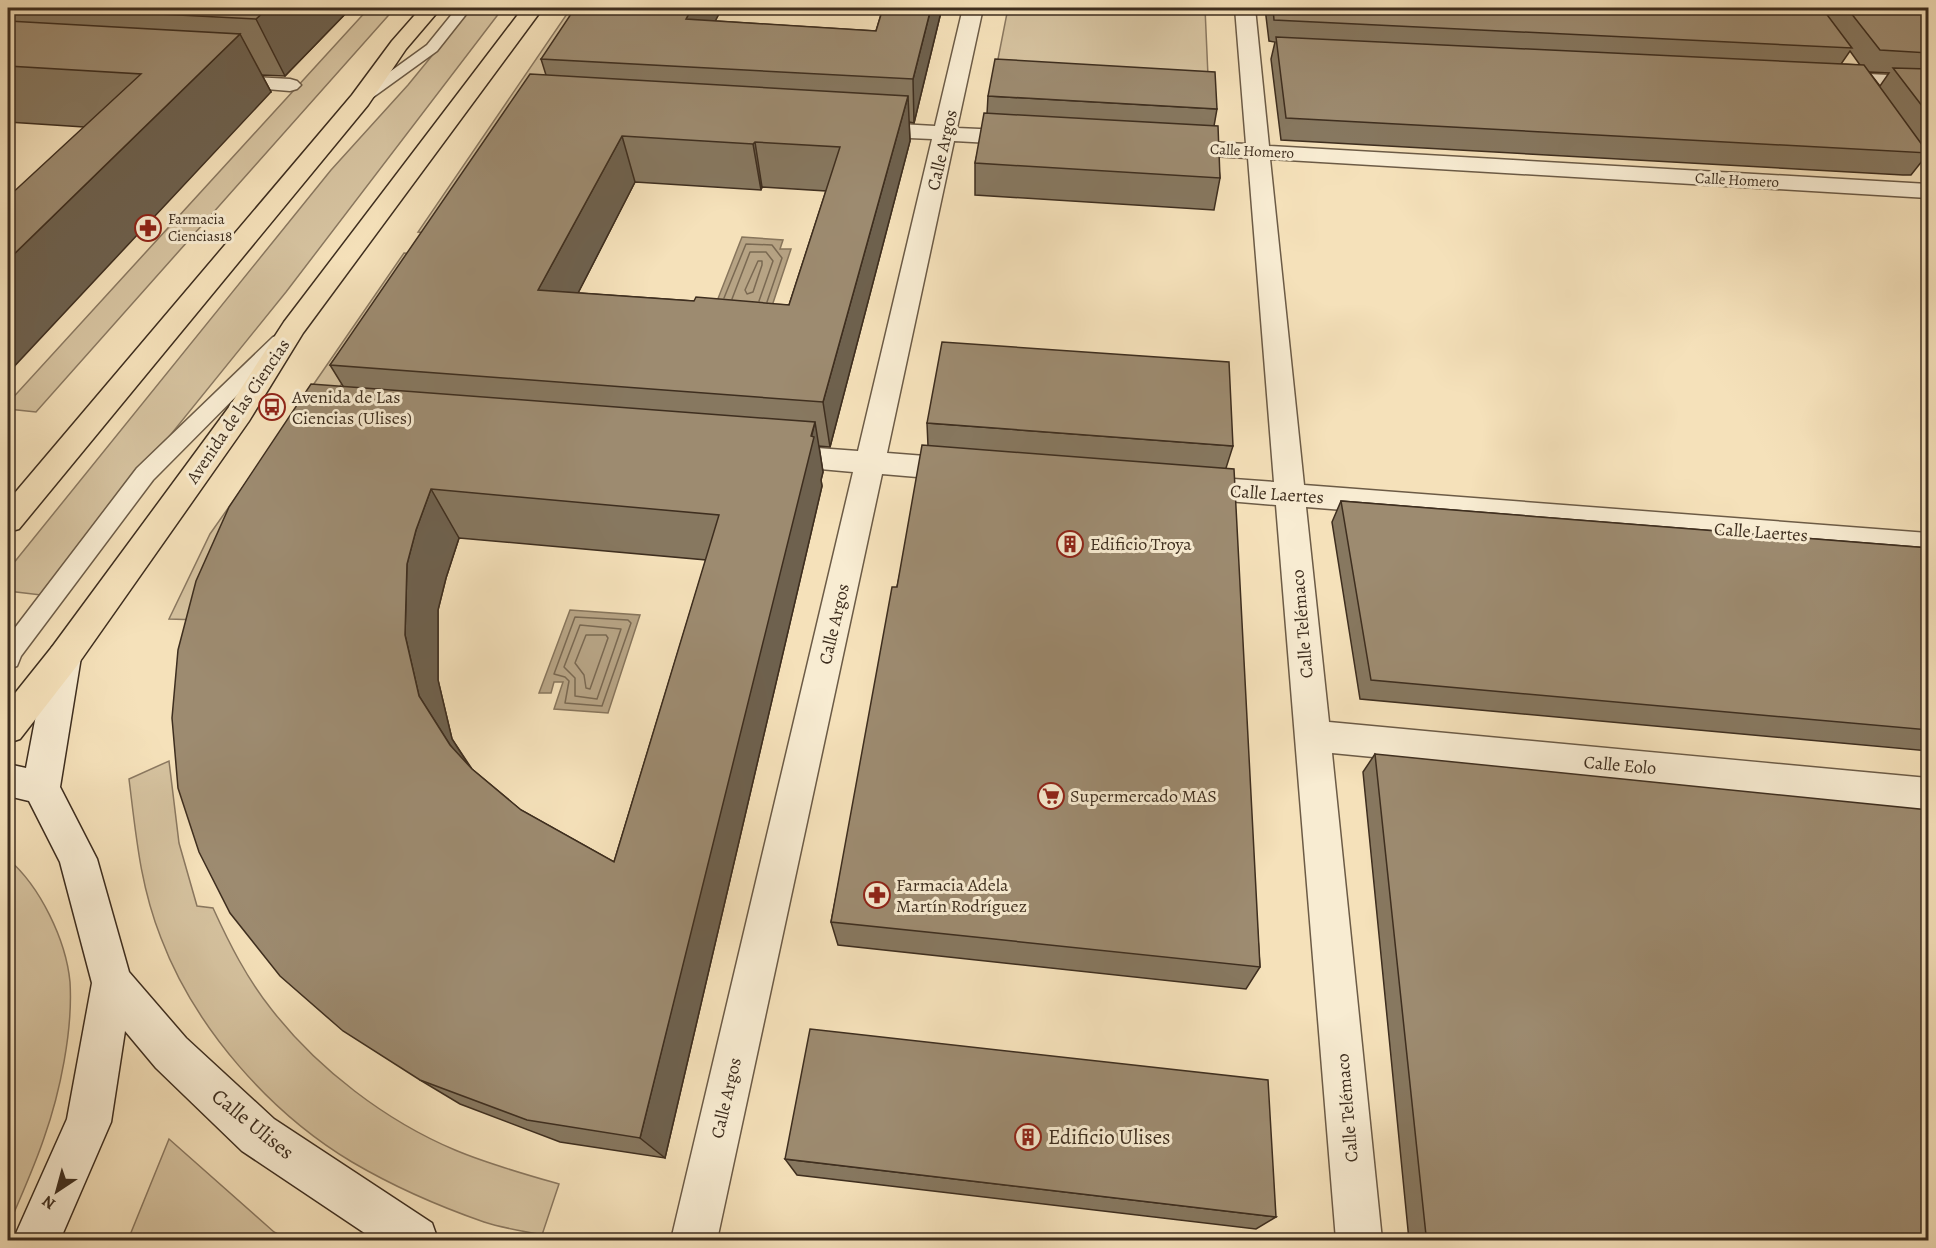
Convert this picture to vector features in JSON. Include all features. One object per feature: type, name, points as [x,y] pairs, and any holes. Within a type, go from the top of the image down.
[{"type":"main road","points":[[8,521],[360,100],[399,45],[431,8]]},
{"type":"main road","name":"Avenida de las Ciencias","points":[[8,728],[64,657],[239,414],[293,328],[533,8]]},
{"type":"street","name":"Calle Argos","points":[[694,1240],[974,8]]},
{"type":"street","name":"Calle Telémaco","points":[[1245,8],[1261,50],[1258,152],[1359,1240]]},
{"type":"street","points":[[1845,61],[1870,97]]},
{"type":"street","points":[[1810,77],[1929,83]]},
{"type":"street","points":[[207,80],[290,85]]},
{"type":"street","points":[[842,128],[1045,139]]},
{"type":"street","name":"Calle Homero","points":[[1150,146],[1926,180]]},
{"type":"street","points":[[753,454],[987,472]]},
{"type":"street","name":"Calle Laertes","points":[[1162,485],[1929,545]]},
{"type":"street","points":[[36,1240],[89,1122],[112,983],[78,859],[24,784],[64,657]]},
{"type":"street","name":"Calle Eolo","points":[[1312,736],[1929,794]]},
{"type":"street","name":"Calle Ulises","points":[[112,983],[171,1053],[258,1135],[415,1240]]},
{"type":"lane","points":[[360,100],[432,48],[464,8]]},
{"type":"lane","points":[[8,659],[10,652],[145,474],[293,328]]},
{"type":"shaded area","points":[[369,8],[395,8],[36,412],[8,409],[8,403]]},
{"type":"shaded area","points":[[471,8],[503,8],[286,292],[41,595],[8,591],[8,570],[331,170],[408,85]]},
{"type":"shaded area","points":[[571,8],[591,8],[441,234],[418,232]]},
{"type":"shaded area","points":[[1008,8],[1205,8],[1208,76],[997,64]]},
{"type":"shaded area","points":[[404,253],[427,255],[335,394],[309,391]]},
{"type":"shaded area","points":[[285,427],[200,620],[169,619],[210,534]]},
{"type":"shaded area","points":[[169,761],[179,843],[197,906],[213,908],[254,986],[272,1010],[310,1053],[379,1109],[429,1138],[468,1155],[559,1184],[542,1235],[498,1226],[468,1216],[400,1187],[352,1162],[292,1119],[238,1065],[215,1036],[194,1004],[161,938],[148,899],[140,860],[129,779]]},
{"type":"shaded area","points":[[8,859],[31,884],[50,915],[68,966],[70,1001],[64,1061],[50,1120],[8,1227]]},
{"type":"shaded area","points":[[169,1139],[274,1232],[289,1240],[128,1240]]},
{"type":"water","points":[[742,237],[783,240],[780,249],[791,249],[768,318],[712,314]]},
{"type":"water","points":[[570,610],[640,615],[608,713],[554,709],[563,682],[554,682],[551,693],[539,693]]},
{"type":"building","points":[[42,8],[268,8],[256,19]]},
{"type":"building","points":[[575,8],[692,8],[686,19],[876,31],[883,8],[931,8],[913,79],[541,59]]},
{"type":"building","points":[[1273,8],[1822,8],[1852,48],[1274,20]]},
{"type":"building","points":[[1847,8],[1929,8],[1929,53],[1880,50]]},
{"type":"building","points":[[8,21],[240,34],[8,260],[8,197],[141,74],[8,66]]},
{"type":"building","points":[[1276,37],[1864,65],[1928,153],[1286,118]]},
{"type":"building","points":[[995,59],[1215,72],[1217,109],[988,96]]},
{"type":"building","points":[[1893,68],[1929,69],[1929,115]]},
{"type":"building","points":[[530,74],[908,96],[823,402],[330,365]],"holes":[[[622,136],[753,144],[755,142],[840,147],[789,305],[696,297],[694,301],[538,290]]]},
{"type":"building","points":[[984,113],[1218,126],[1220,178],[975,163]]},
{"type":"building","points":[[942,342],[1229,362],[1233,446],[927,423]]},
{"type":"building","points":[[311,384],[815,422],[811,436],[814,437],[640,1138],[527,1120],[420,1080],[343,1031],[280,976],[230,913],[199,852],[178,788],[172,718],[178,650],[196,581],[229,507]],"holes":[[[431,489],[719,515],[614,862],[521,810],[472,769],[450,745],[419,696],[405,635],[407,564],[416,530]]]},
{"type":"building","name":"Supermercado MAS","points":[[922,445],[1234,469],[1260,967],[831,922],[892,587],[897,587]]},
{"type":"building","points":[[1341,501],[1929,548],[1929,730],[1371,680]]},
{"type":"building","points":[[1375,754],[1929,810],[1929,1240],[1478,1240],[1426,1235]]},
{"type":"building","name":"Edificio Ulises","points":[[810,1029],[1268,1080],[1276,1217],[785,1159]]},
{"type":"place","name":"Farmacia Ciencias18","points":[[148,228]]},
{"type":"place","name":"Avenida de Las Ciencias (Ulises)","points":[[272,407]]},
{"type":"place","name":"Edificio Troya","points":[[1070,544]]},
{"type":"place","name":"Supermercado MAS","points":[[1051,796]]},
{"type":"place","name":"Farmacia Adela Martín Rodríguez","points":[[877,895]]},
{"type":"place","name":"Edificio Ulises","points":[[1028,1137]]}]
